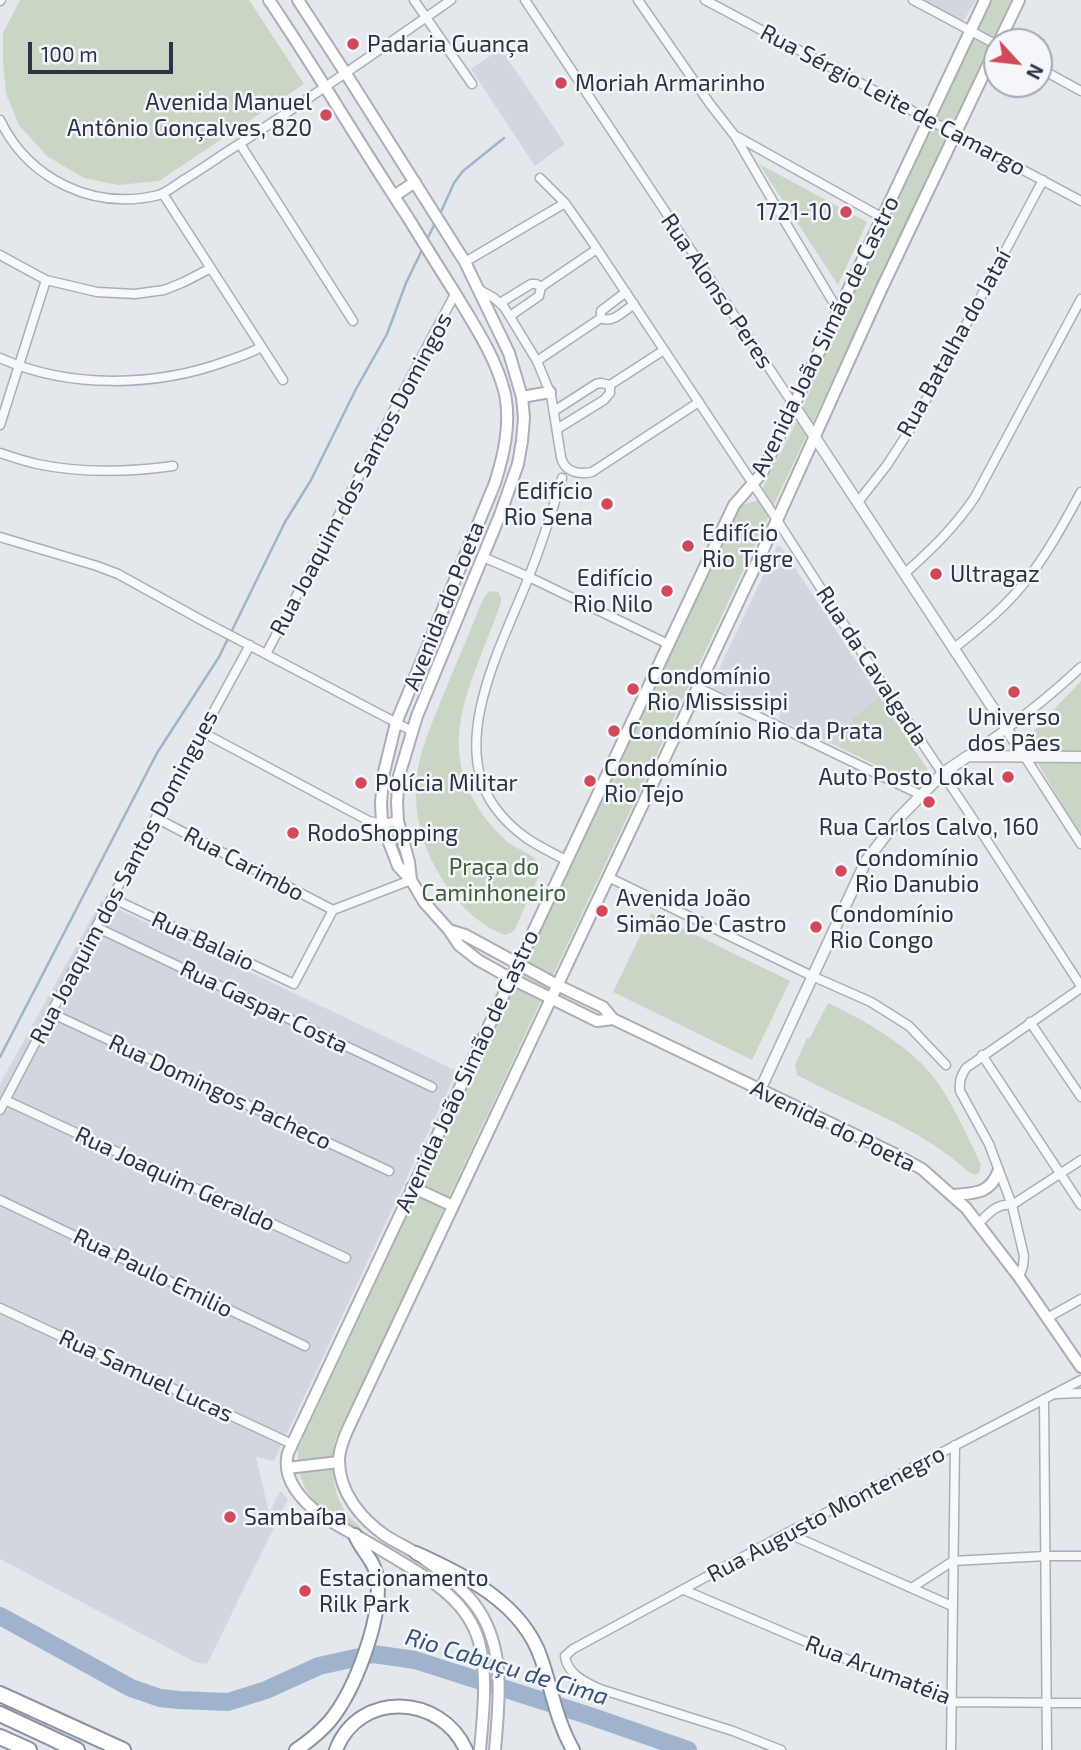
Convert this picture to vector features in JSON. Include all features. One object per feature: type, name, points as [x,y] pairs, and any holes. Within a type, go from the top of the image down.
[{"type":"highway","points":[[296,1750],[318,1734],[340,1707],[354,1680],[378,1607],[377,1574],[373,1561],[359,1545],[355,1535]]},
{"type":"highway","points":[[415,1553],[483,1589],[526,1628],[543,1661],[564,1733],[573,1750]]},
{"type":"highway","points":[[0,1694],[123,1750]]},
{"type":"highway","points":[[336,1750],[356,1722],[374,1712],[397,1705],[414,1707],[442,1720],[456,1733],[466,1750]]},
{"type":"highway","points":[[0,1714],[77,1750]]},
{"type":"highway","points":[[0,1737],[29,1750]]},
{"type":"main road","name":"Avenida do Poeta","points":[[269,0],[429,249],[486,345],[502,385],[507,408],[506,441],[495,483],[396,723],[384,772],[382,824],[398,866],[459,945],[478,960],[510,978],[597,1021],[613,1019]]},
{"type":"main road","name":"Avenida do Poeta","points":[[298,0],[465,262],[509,353],[522,397],[524,418],[518,464],[412,731],[399,776],[398,821],[411,880]]},
{"type":"main road","name":"Avenida João Simão de Castro","points":[[287,1468],[286,1461],[292,1444],[734,505],[762,473],[795,407],[985,0]]},
{"type":"main road","name":"Avenida João Simão de Castro","points":[[1005,28],[1018,0]]},
{"type":"main road","name":"Avenida João Simão de Castro","points":[[495,1750],[498,1670],[493,1639],[479,1609],[452,1582],[415,1553],[385,1535],[359,1511],[348,1497],[342,1483],[340,1451],[983,76]]},
{"type":"main road","points":[[394,196],[415,182]]},
{"type":"main road","points":[[522,397],[550,392]]},
{"type":"main road","name":"Avenida do Poeta","points":[[449,930],[465,935],[556,985],[603,1007],[613,1019],[922,1169],[954,1195],[979,1223],[1081,1367]]},
{"type":"main road","points":[[954,1195],[988,1187],[995,1182],[998,1172]]},
{"type":"main road","points":[[412,1186],[453,1206]]},
{"type":"main road","points":[[339,1462],[287,1468],[297,1492],[323,1517],[436,1584],[461,1606],[479,1642],[483,1668],[484,1704],[480,1750]]},
{"type":"street","points":[[414,0],[472,84]]},
{"type":"street","points":[[1,125],[21,152],[37,167],[52,179],[87,196],[125,200],[163,194],[451,0]]},
{"type":"street","name":"Rua Alonso Peres","points":[[525,0],[1024,757]]},
{"type":"street","points":[[638,0],[735,136],[839,312]]},
{"type":"street","points":[[645,10],[647,0]]},
{"type":"street","name":"Rua Sérgio Leite de Camargo","points":[[705,0],[1081,201]]},
{"type":"street","points":[[724,10],[729,0]]},
{"type":"street","points":[[913,0],[983,37]]},
{"type":"street","points":[[1053,76],[1081,91]]},
{"type":"street","points":[[735,136],[883,218]]},
{"type":"street","points":[[240,144],[353,321]]},
{"type":"street","points":[[751,164],[751,158],[761,150]]},
{"type":"street","name":"Rua da Cavalgada","points":[[540,178],[565,203],[626,292],[1081,987]]},
{"type":"street","name":"Rua Batalha do Jataí","points":[[858,502],[911,428],[1043,180]]},
{"type":"street","points":[[163,194],[283,380]]},
{"type":"street","points":[[465,262],[565,203]]},
{"type":"street","points":[[510,316],[539,296],[541,287],[597,249]]},
{"type":"street","points":[[0,255],[46,280],[97,292],[135,294],[164,290],[211,268]]},
{"type":"street","points":[[0,425],[46,280]]},
{"type":"street","points":[[500,303],[531,284],[541,287]]},
{"type":"street","name":"Avenida do Poeta","points":[[480,290],[500,303],[537,361],[550,392],[562,464],[573,472],[592,472],[699,402]]},
{"type":"street","points":[[601,318],[601,311],[626,292]]},
{"type":"street","name":"Rua Joaquim dos Santos Domingos","points":[[267,654],[456,294]]},
{"type":"street","points":[[904,574],[937,545],[960,519],[975,496],[1081,299]]},
{"type":"street","points":[[601,318],[610,320],[634,304]]},
{"type":"street","points":[[537,361],[601,318]]},
{"type":"street","points":[[0,358],[42,373],[94,380],[132,380],[204,370],[261,347]]},
{"type":"street","points":[[554,411],[596,384],[610,385],[664,350]]},
{"type":"street","points":[[557,429],[604,400],[610,393],[610,385]]},
{"type":"street","points":[[0,453],[38,464],[76,469],[137,471],[173,467]]},
{"type":"street","points":[[562,478],[529,577],[487,682],[479,714],[477,742],[483,782],[493,804],[526,839],[566,860]]},
{"type":"street","points":[[953,649],[1009,601],[1027,580],[1081,492]]},
{"type":"street","points":[[0,537],[109,570],[412,731]]},
{"type":"street","points":[[483,557],[668,644]]},
{"type":"street","name":"Rua Joaquim dos Santos Domingues","points":[[0,1110],[247,643]]},
{"type":"street","points":[[760,1090],[866,861],[898,819],[943,773],[1007,729],[1081,667]]},
{"type":"street","points":[[697,687],[921,795]]},
{"type":"street","points":[[202,732],[369,821],[382,824],[398,821]]},
{"type":"street","points":[[968,756],[1081,757]]},
{"type":"street","points":[[1024,757],[1081,844]]},
{"type":"street","name":"Rua Carimbo","points":[[156,818],[333,910]]},
{"type":"street","points":[[607,877],[871,1002],[909,1026],[946,1065]]},
{"type":"street","points":[[333,910],[411,880]]},
{"type":"street","name":"Rua Balaio","points":[[112,898],[294,984],[333,910]]},
{"type":"street","name":"Rua Gaspar Costa","points":[[96,927],[432,1087]]},
{"type":"street","points":[[1018,1277],[1024,1256],[1012,1205],[989,1144],[960,1091],[959,1082],[966,1068],[982,1055],[1081,987]]},
{"type":"street","name":"Rua Domingos Pacheco","points":[[51,1013],[388,1171]]},
{"type":"street","points":[[1030,1022],[1081,1097]]},
{"type":"street","points":[[982,1055],[1081,1205]]},
{"type":"street","name":"Rua Joaquim Geraldo","points":[[5,1100],[346,1258]]},
{"type":"street","points":[[979,1223],[998,1206],[1012,1205],[1081,1160]]},
{"type":"street","name":"Rua Paulo Emilio","points":[[0,1200],[305,1346]]},
{"type":"street","points":[[1047,1318],[1081,1299]]},
{"type":"street","name":"Rua Samuel Lucas","points":[[0,1308],[292,1444]]},
{"type":"street","name":"Rua Augusto Montenegro","points":[[781,1750],[733,1731],[593,1686],[577,1676],[567,1665],[565,1656],[573,1649],[787,1533],[1081,1380]]},
{"type":"street","points":[[1053,1394],[1081,1393]]},
{"type":"street","points":[[1044,1399],[1047,1750]]},
{"type":"street","points":[[951,1750],[955,1445]]},
{"type":"street","points":[[787,1533],[952,1606]]},
{"type":"street","points":[[913,1587],[953,1561],[1081,1556]]},
{"type":"street","name":"Rua Arumatéia","points":[[684,1590],[952,1702],[1081,1703]]},
{"type":"shaded area","points":[[922,0],[976,0],[964,20],[959,20]]},
{"type":"shaded area","points":[[501,49],[565,144],[535,166],[471,69]]},
{"type":"shaded area","points":[[777,546],[784,551],[879,696],[853,718],[839,747],[779,719],[781,710],[775,707],[762,701],[754,707],[714,688],[714,680]]},
{"type":"shaded area","points":[[101,901],[457,1071],[274,1461],[256,1457],[269,1513],[280,1491],[288,1499],[207,1664],[193,1661],[0,1559],[0,1084]]},
{"type":"green space","points":[[20,0],[249,0],[304,84],[159,181],[118,185],[84,178],[47,156],[19,125],[6,94],[3,33]]},
{"type":"green space","points":[[992,0],[1011,0],[998,28],[983,28],[983,60],[335,1440],[333,1469],[339,1499],[349,1516],[369,1536],[317,1504],[302,1482],[298,1449],[736,514],[743,505],[756,501],[799,417],[842,316]]},
{"type":"green space","points":[[759,164],[867,222],[838,285]]},
{"type":"green space","name":"Praça do Caminhoneiro","points":[[489,591],[498,592],[501,602],[469,686],[462,713],[459,740],[461,768],[471,796],[490,824],[509,843],[537,860],[542,869],[514,931],[506,935],[473,916],[448,888],[423,840],[416,805],[418,769],[424,744],[484,597]]},
{"type":"green space","points":[[1081,681],[1081,834],[1025,740]]},
{"type":"green space","points":[[879,696],[928,770],[913,783],[839,747],[853,718]]},
{"type":"green space","points":[[651,913],[790,981],[752,1060],[613,992]]},
{"type":"green space","points":[[828,1003],[893,1040],[934,1077],[973,1146],[981,1165],[979,1173],[970,1173],[951,1157],[909,1130],[797,1075],[795,1065]]},
{"type":"waterway","points":[[440,214],[454,183],[463,171],[504,138]]},
{"type":"waterway","points":[[426,242],[435,223]]},
{"type":"waterway","points":[[0,1057],[157,753],[219,657],[285,522],[311,480],[356,389],[387,334],[406,283],[423,248]]},
{"type":"waterway","name":"Rio Cabuçu de Cima","points":[[0,1616],[131,1688],[160,1698],[228,1702],[266,1690],[319,1666],[373,1654],[415,1660],[688,1750]]},
{"type":"place","name":"Padaria Guança","points":[[353,44]]},
{"type":"place","name":"Moriah Armarinho","points":[[561,83]]},
{"type":"place","name":"Avenida Manuel Antônio Gonçalves, 820","points":[[326,115]]},
{"type":"place","name":"1721-10","points":[[846,212]]},
{"type":"place","name":"Edifício Rio Sena","points":[[607,504]]},
{"type":"place","name":"Edifício Rio Tigre","points":[[688,546]]},
{"type":"place","name":"Ultragaz","points":[[936,574]]},
{"type":"place","name":"Edifício Rio Nilo","points":[[667,591]]},
{"type":"place","name":"Condomínio Rio Mississipi","points":[[633,689]]},
{"type":"place","name":"Universo dos Pães","points":[[1014,692]]},
{"type":"place","name":"Condomínio Rio da Prata","points":[[614,731]]},
{"type":"place","name":"Auto Posto Lokal","points":[[1008,777]]},
{"type":"place","name":"Condomínio Rio Tejo","points":[[590,781]]},
{"type":"place","name":"Polícia Militar","points":[[361,783]]},
{"type":"place","name":"Rua Carlos Calvo, 160","points":[[929,802]]},
{"type":"place","name":"RodoShopping","points":[[293,833]]},
{"type":"place","name":"Condomínio Rio Danubio","points":[[841,871]]},
{"type":"place","name":"Avenida João Simão De Castro","points":[[602,911]]},
{"type":"place","name":"Condomínio Rio Congo","points":[[816,927]]},
{"type":"place","name":"Sambaíba","points":[[230,1517]]},
{"type":"place","name":"Estacionamento Rilk Park","points":[[305,1591]]}]
